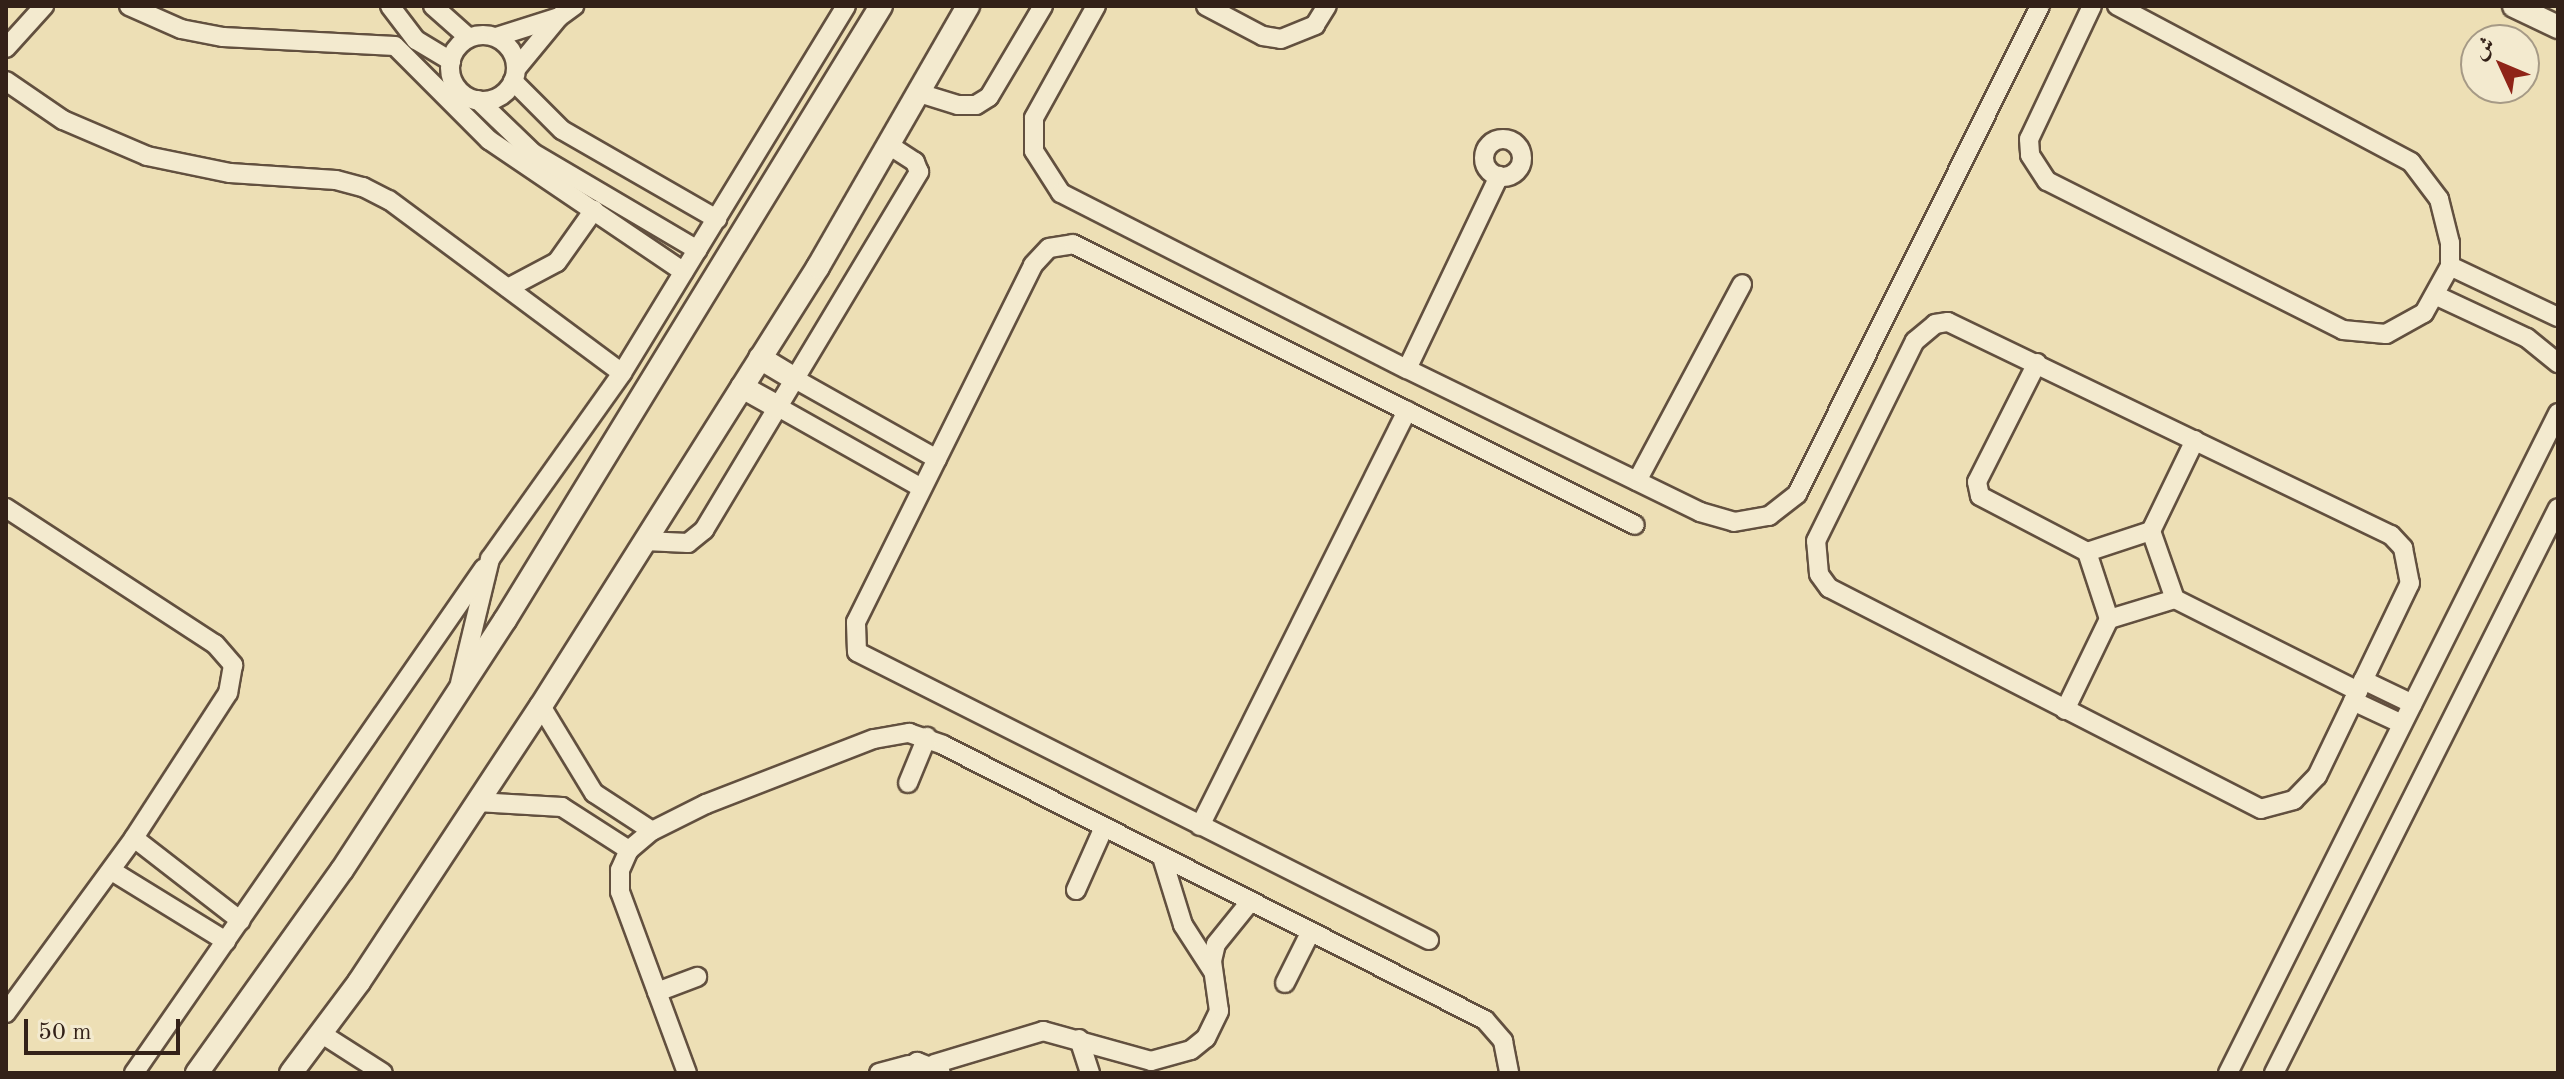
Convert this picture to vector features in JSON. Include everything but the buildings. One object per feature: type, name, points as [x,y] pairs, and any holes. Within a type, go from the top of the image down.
[{"type":"street","points":[[6,48],[44,6]]},
{"type":"street","points":[[129,6],[181,29],[223,37],[395,46],[489,140],[684,272]]},
{"type":"street","points":[[390,6],[416,40],[451,61],[456,86],[478,100],[533,153],[698,250]]},
{"type":"street","points":[[433,6],[469,38],[496,37],[567,11]]},
{"type":"street","points":[[134,1073],[622,373],[846,6]]},
{"type":"street","points":[[197,1073],[342,870],[458,694],[598,475],[881,6]]},
{"type":"street","points":[[291,1073],[322,1034],[541,706],[760,358],[889,145],[968,6]]},
{"type":"street","points":[[919,93],[958,105],[976,105],[989,97],[1043,6]]},
{"type":"street","points":[[1096,6],[1034,118],[1034,151],[1049,181],[1061,193],[1407,369],[1637,481],[1734,522],[1769,516],[1797,494],[2040,6]]},
{"type":"street","points":[[1206,6],[1263,36],[1281,39],[1315,25],[1327,6]]},
{"type":"street","points":[[2092,6],[2029,139],[2030,155],[2047,181],[2343,330],[2386,334],[2424,313],[2437,296],[2450,266],[2447,220],[2439,199],[2411,162],[2117,6]]},
{"type":"street","points":[[2514,6],[2558,27]]},
{"type":"street","points":[[478,100],[502,95],[514,75],[567,11]]},
{"type":"street","points":[[496,37],[508,47],[514,75],[545,118],[717,219]]},
{"type":"street","points":[[451,61],[469,38]]},
{"type":"street","points":[[6,81],[63,120],[147,156],[230,173],[336,180],[363,187],[389,200],[622,373]]},
{"type":"street","points":[[645,541],[688,543],[704,530],[919,172],[915,162],[889,145]]},
{"type":"street","points":[[1407,369],[1499,176]]},
{"type":"street","points":[[672,236],[691,206]]},
{"type":"street","points":[[508,288],[557,262],[594,210]]},
{"type":"street","points":[[1429,940],[857,652],[856,622],[922,488],[1033,265],[1060,245],[1073,244],[1635,525]]},
{"type":"street","points":[[2450,266],[2558,317]]},
{"type":"street","points":[[1637,481],[1742,284]]},
{"type":"street","points":[[2437,296],[2527,338],[2558,363]]},
{"type":"street","points":[[1935,324],[1960,325],[2195,440],[2391,535],[2403,548],[2410,583],[2307,789],[2294,800],[2261,809],[1843,598],[1819,574],[1815,558],[1816,541],[1923,331],[1935,324]]},
{"type":"street","points":[[760,358],[937,459]]},
{"type":"street","points":[[2037,363],[1978,490],[1987,502],[2087,552],[2151,531]]},
{"type":"street","points":[[742,387],[922,488]]},
{"type":"street","points":[[1200,826],[1407,411]]},
{"type":"street","points":[[2228,1073],[2558,413]]},
{"type":"street","points":[[2175,599],[2151,531],[2195,440]]},
{"type":"street","points":[[6,508],[215,644],[233,665],[228,693],[134,838],[6,1013]]},
{"type":"street","points":[[2274,1073],[2558,508]]},
{"type":"street","points":[[2065,710],[2109,619],[2087,552]]},
{"type":"street","points":[[458,694],[490,559]]},
{"type":"street","points":[[2109,619],[2175,599],[2358,691],[2402,724]]},
{"type":"street","points":[[2358,691],[2413,704]]},
{"type":"street","points":[[541,706],[594,793],[652,831]]},
{"type":"street","points":[[687,1073],[620,892],[620,870],[629,850],[652,831],[706,804],[891,734],[927,737],[1485,1020],[1503,1041],[1509,1073]]},
{"type":"street","points":[[908,783],[927,737]]},
{"type":"street","points":[[477,802],[562,807],[629,850]]},
{"type":"street","points":[[1076,890],[1104,827]]},
{"type":"street","points":[[134,838],[241,921]]},
{"type":"street","points":[[879,1073],[938,1069],[1035,1032],[1079,1039],[1151,1061],[1191,1050],[1216,1022],[1218,992],[1212,970],[1183,925],[1162,857]]},
{"type":"street","points":[[112,871],[226,941]]},
{"type":"street","points":[[1212,970],[1216,944],[1250,902]]},
{"type":"street","points":[[1285,983],[1310,933]]},
{"type":"street","points":[[657,992],[697,977]]},
{"type":"street","points":[[322,1034],[383,1073]]},
{"type":"street","points":[[1079,1039],[1090,1073]]}]
